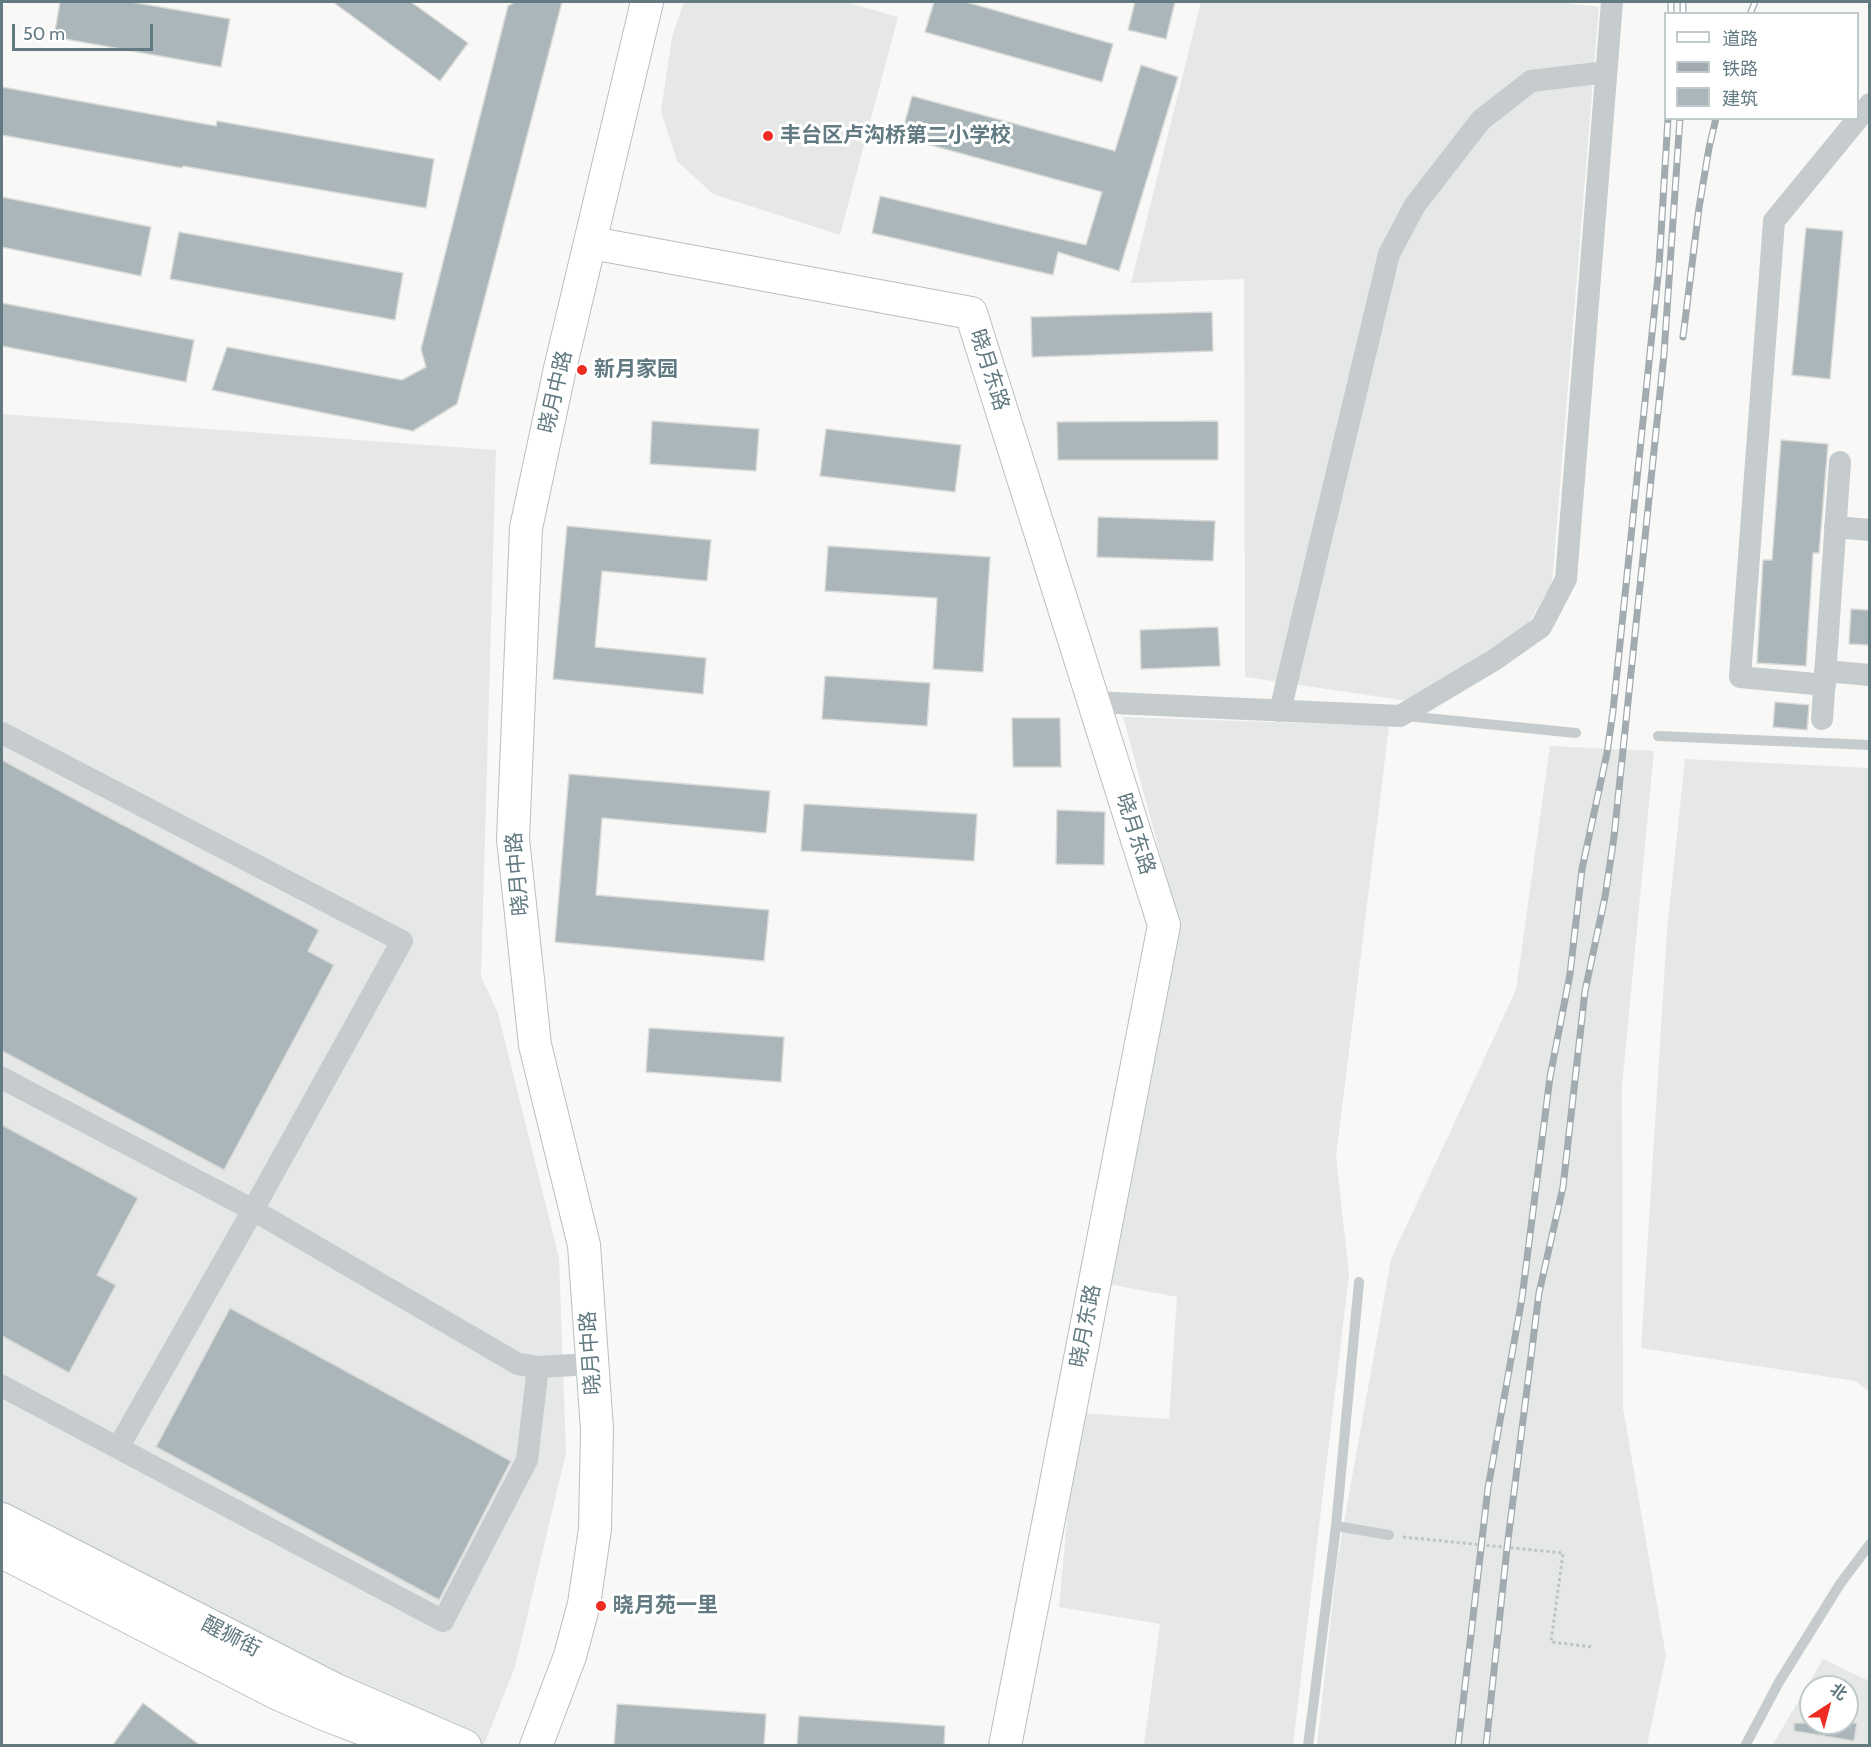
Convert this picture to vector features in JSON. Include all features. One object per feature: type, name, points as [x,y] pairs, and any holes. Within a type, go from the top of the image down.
[{"type":"street","name":"晓月中路","points":[[536,1746],[570,1656],[584,1604],[595,1529],[597,1429],[584,1245],[535,1045],[513,839],[526,528],[647,2]]},
{"type":"street","points":[[1094,702],[1400,716],[1494,660],[1541,627],[1566,579],[1612,2]]},
{"type":"street","points":[[1281,711],[1389,254],[1415,205],[1481,120],[1531,81],[1606,72]]},
{"type":"street","points":[[1859,116],[1869,104]]},
{"type":"street","points":[[1856,120],[1774,221],[1740,677],[1825,678],[1869,675]]},
{"type":"street","name":"晓月东路","points":[[592,243],[971,313],[1164,924],[1005,1746]]},
{"type":"street","points":[[1822,719],[1840,462]]},
{"type":"street","points":[[1835,527],[1869,530]]},
{"type":"street","points":[[2,733],[402,941],[118,1448]]},
{"type":"street","points":[[2,1078],[253,1209],[518,1364],[538,1366],[592,1364]]},
{"type":"street","points":[[2,1386],[442,1621],[527,1460],[538,1366]]},
{"type":"street","name":"醒狮街","points":[[2,1519],[336,1690],[465,1746]]},
{"type":"street","name":"醒狮街","points":[[2,1552],[276,1693],[406,1746]]},
{"type":"lane","points":[[1400,716],[1576,733]]},
{"type":"lane","points":[[1658,736],[1869,746]]},
{"type":"lane","points":[[1308,1746],[1336,1526],[1359,1282]]},
{"type":"lane","points":[[1336,1526],[1389,1535]]},
{"type":"lane","points":[[1745,1746],[1791,1663],[1840,1584],[1869,1544]]},
{"type":"path","points":[[1389,1535],[1563,1554],[1551,1642],[1593,1647]]},
{"type":"shaded area","name":"丰台区卢沟桥第二小学校","points":[[684,2],[845,2],[898,17],[840,235],[713,194],[677,161],[661,111],[672,37]]},
{"type":"shaded area","points":[[1201,2],[1559,2],[1599,7],[1552,583],[1528,625],[1408,701],[1245,677],[1244,279],[1131,283]]},
{"type":"shaded area","points":[[2,414],[496,450],[481,977],[498,1013],[559,1258],[566,1453],[515,1667],[484,1745],[391,1745],[2,1546]]},
{"type":"shaded area","points":[[1123,717],[1389,726],[1336,1157],[1349,1275],[1293,1745],[1144,1745],[1160,1624],[1059,1607],[1077,1413],[1169,1419],[1177,1297],[1108,1284],[1177,916]]},
{"type":"shaded area","points":[[1550,746],[1654,751],[1622,1086],[1623,1408],[1666,1656],[1647,1745],[1317,1746],[1337,1562],[1391,1259],[1516,990]]},
{"type":"shaded area","points":[[1685,759],[1869,768],[1869,1391],[1855,1381],[1641,1348],[1667,930]]},
{"type":"shaded area","points":[[1823,1659],[1856,1675],[1814,1675]]},
{"type":"shaded area","points":[[1859,1676],[1869,1681],[1869,1745],[1772,1746],[1799,1700],[1799,1735],[1859,1735]]},
{"type":"building","points":[[60,2],[131,2],[230,19],[221,67],[54,37]]},
{"type":"building","points":[[333,2],[411,2],[468,43],[440,81]]},
{"type":"building","points":[[515,2],[562,2],[457,404],[413,431],[212,390],[227,347],[402,380],[426,367],[421,349],[508,6]]},
{"type":"building","points":[[934,2],[966,2],[1113,44],[1102,82],[925,32]]},
{"type":"building","points":[[1135,2],[1175,2],[1166,39],[1128,30]]},
{"type":"building","points":[[1141,65],[1178,77],[1119,271],[1058,252],[1053,275],[872,233],[880,196],[1086,245],[1102,192],[901,137],[912,96],[1115,151]]},
{"type":"building","points":[[2,87],[216,126],[217,121],[434,159],[426,208],[183,166],[182,168],[2,135]]},
{"type":"building","points":[[2,197],[151,227],[141,276],[2,247]]},
{"type":"building","points":[[1806,228],[1843,231],[1830,379],[1792,375]]},
{"type":"building","points":[[179,232],[403,273],[395,320],[170,279]]},
{"type":"building","points":[[2,303],[194,340],[186,382],[2,346]]},
{"type":"building","points":[[1212,312],[1213,351],[1032,357],[1031,317]]},
{"type":"building","points":[[652,421],[759,429],[756,471],[650,464]]},
{"type":"building","points":[[1218,421],[1218,460],[1058,460],[1057,422]]},
{"type":"building","points":[[826,429],[961,445],[955,492],[820,476]]},
{"type":"building","points":[[1781,440],[1828,444],[1819,553],[1813,553],[1806,666],[1757,663],[1763,560],[1772,560]]},
{"type":"building","points":[[1098,517],[1215,521],[1213,561],[1097,557]]},
{"type":"building","points":[[567,526],[711,540],[707,581],[602,571],[595,647],[706,658],[703,694],[553,679]]},
{"type":"building","points":[[828,546],[990,557],[983,672],[933,669],[937,598],[825,591]]},
{"type":"building","points":[[1851,609],[1869,610],[1869,645],[1849,644]]},
{"type":"building","points":[[1218,627],[1220,666],[1141,669],[1140,630]]},
{"type":"building","points":[[825,676],[930,683],[927,726],[822,719]]},
{"type":"building","points":[[1775,702],[1809,705],[1807,730],[1773,727]]},
{"type":"building","points":[[1012,718],[1060,718],[1061,767],[1013,767]]},
{"type":"building","points":[[2,760],[319,930],[308,951],[334,965],[224,1170],[2,1051]]},
{"type":"building","points":[[569,774],[770,791],[766,833],[602,818],[596,895],[769,910],[764,961],[555,942]]},
{"type":"building","points":[[804,804],[977,814],[974,861],[801,851]]},
{"type":"building","points":[[1057,810],[1105,812],[1104,865],[1056,864]]},
{"type":"building","points":[[649,1028],[784,1037],[781,1082],[646,1072]]},
{"type":"building","points":[[2,1125],[138,1198],[97,1275],[116,1285],[69,1373],[2,1336]]},
{"type":"building","points":[[230,1308],[511,1461],[439,1600],[156,1447]]},
{"type":"building","points":[[143,1703],[201,1746],[112,1746]]},
{"type":"building","points":[[617,1704],[766,1714],[764,1746],[614,1746]]},
{"type":"building","points":[[799,1716],[945,1726],[944,1746],[797,1746]]},
{"type":"building","points":[[1794,1723],[1799,1723],[1799,1732],[1794,1731]]},
{"type":"building","points":[[1818,1735],[1855,1735],[1854,1741]]},
{"type":"railway","points":[[1671,2],[1671,12]]},
{"type":"railway","points":[[1683,2],[1683,12]]},
{"type":"railway","points":[[1751,12],[1755,2]]},
{"type":"railway","points":[[1458,1746],[1488,1488],[1522,1298],[1550,1077],[1570,974],[1582,869],[1607,753],[1613,711],[1659,266],[1668,120]]},
{"type":"railway","points":[[1486,1746],[1507,1548],[1539,1293],[1563,1187],[1585,991],[1605,897],[1614,837],[1664,354],[1680,120]]},
{"type":"railway","points":[[1683,337],[1699,208],[1716,120]]},
{"type":"place","name":"丰台区卢沟桥第二小学校","points":[[768,136]]},
{"type":"place","name":"新月家园","points":[[582,370]]},
{"type":"place","name":"晓月苑一里","points":[[601,1606]]}]
